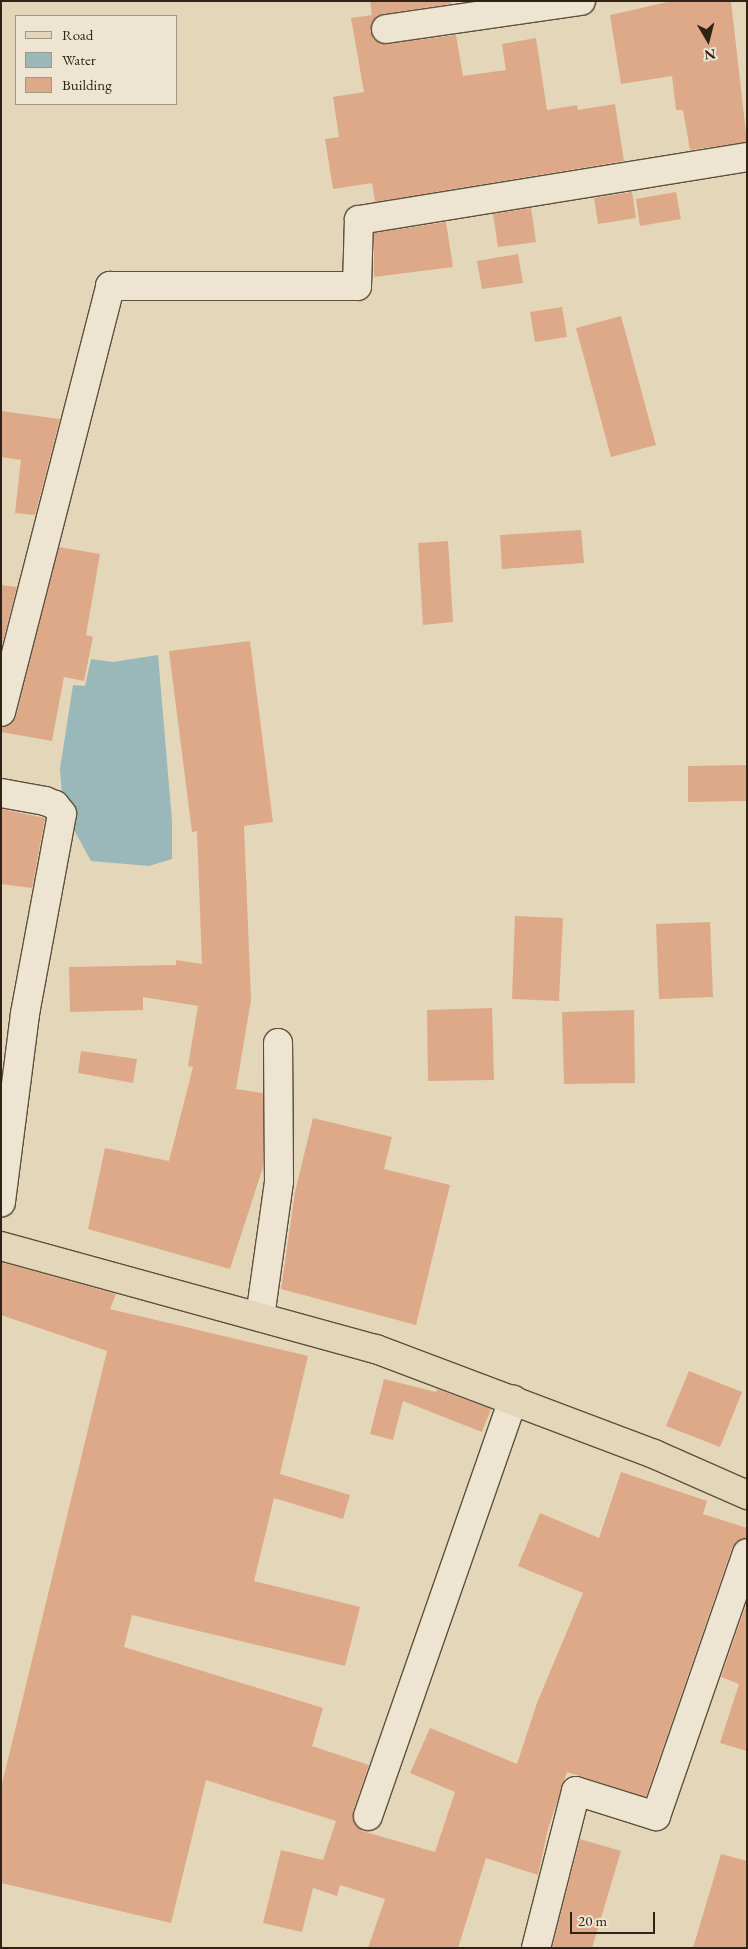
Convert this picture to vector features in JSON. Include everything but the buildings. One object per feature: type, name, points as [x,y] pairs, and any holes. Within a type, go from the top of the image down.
[{"type":"main road","points":[[1,1246],[376,1349],[654,1454],[747,1495]]},
{"type":"street","points":[[386,29],[581,1]]},
{"type":"street","points":[[1,712],[110,286],[357,286],[359,220],[747,157]]},
{"type":"street","points":[[1,793],[44,801],[55,805],[62,814],[25,1014],[1,1202]]},
{"type":"street","points":[[260,1317],[279,1181],[278,1043]]},
{"type":"street","points":[[368,1816],[512,1400]]},
{"type":"street","points":[[536,1948],[576,1791],[656,1816],[747,1553]]},
{"type":"water","points":[[158,655],[172,821],[172,859],[149,866],[91,861],[63,810],[60,769],[73,685],[85,686],[91,659],[113,662]]}]
